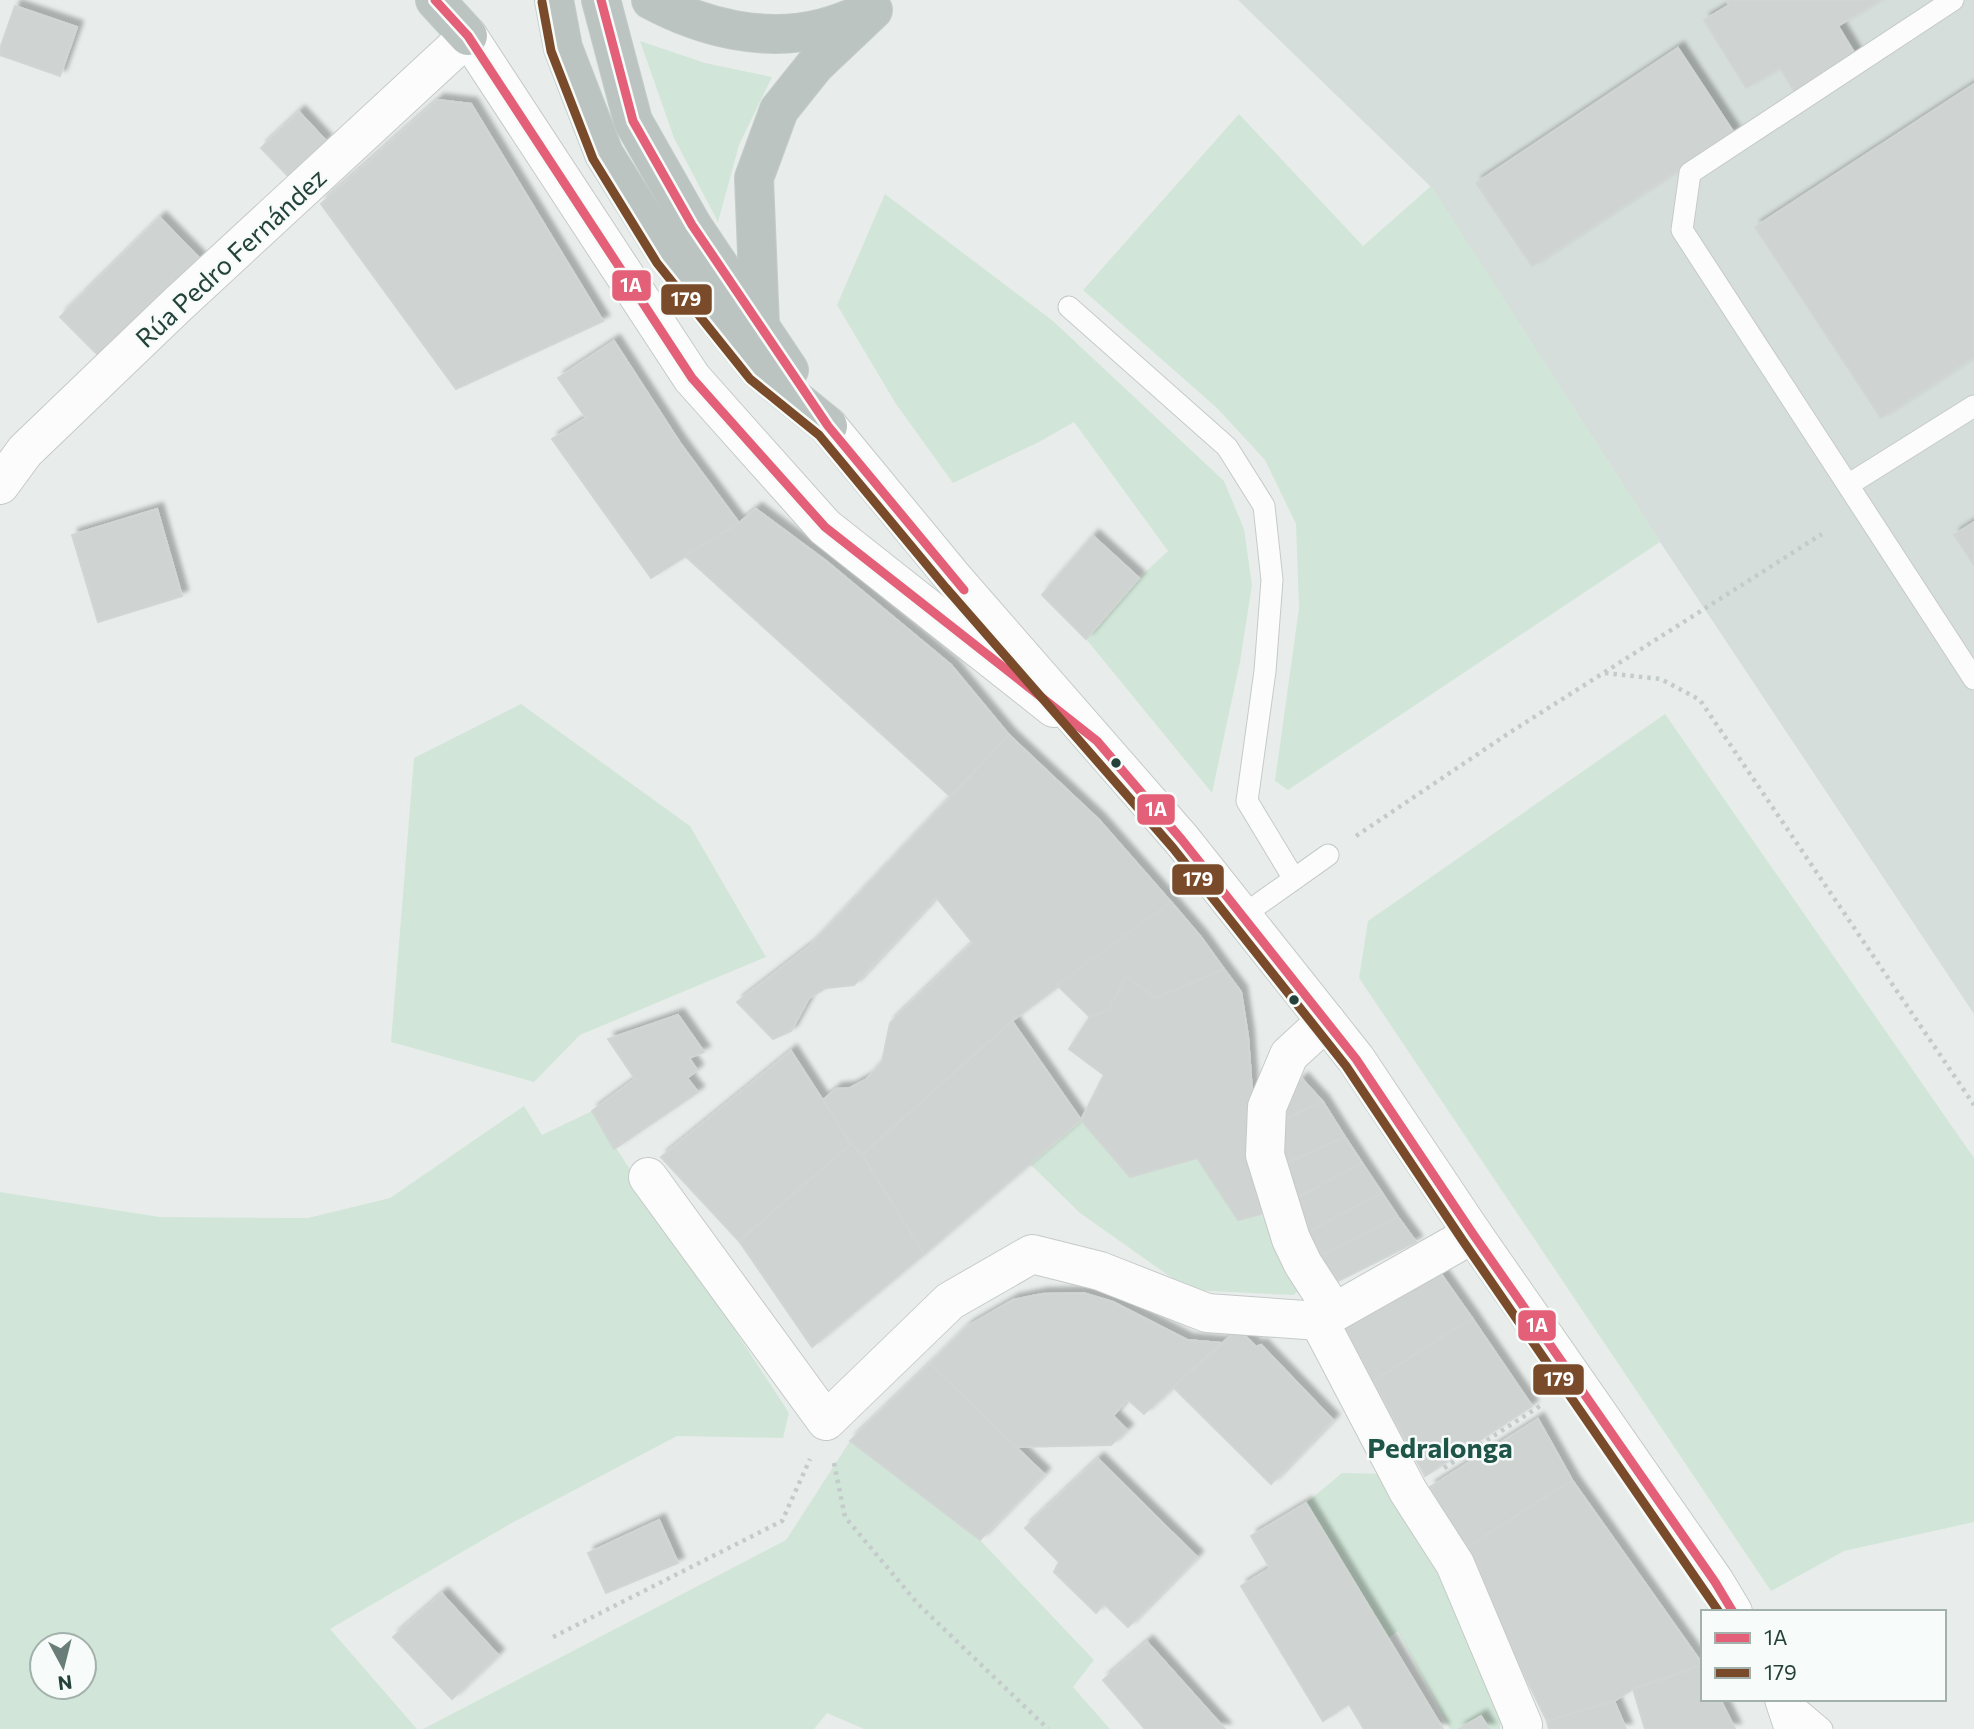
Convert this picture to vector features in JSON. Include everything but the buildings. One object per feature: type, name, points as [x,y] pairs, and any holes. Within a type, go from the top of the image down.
[{"type":"highway","points":[[435,0],[468,36]]},
{"type":"highway","points":[[554,0],[563,48],[604,154],[667,255],[759,370],[828,426]]},
{"type":"highway","points":[[601,0],[633,121],[692,225],[828,426]]},
{"type":"highway","points":[[651,0],[676,13],[731,31],[778,35],[823,28],[882,5]]},
{"type":"highway","points":[[760,328],[754,178],[779,110],[815,65],[882,5]]},
{"type":"street","name":"Rúa Pedro Fernández","points":[[0,485],[25,451],[176,306],[468,36]]},
{"type":"street","points":[[468,36],[692,378],[798,497],[825,527],[1097,741]]},
{"type":"street","points":[[828,426],[955,580],[1182,840],[1356,1059],[1732,1610]]},
{"type":"street","points":[[1326,1021],[1289,1055],[1267,1107],[1265,1156],[1291,1239],[1408,1491],[1455,1564],[1523,1725],[1522,1729]]},
{"type":"street","points":[[648,1177],[826,1421],[950,1301],[1032,1254],[1100,1272],[1207,1313],[1326,1316],[1473,1234]]},
{"type":"street","points":[[1787,1701],[1794,1729]]},
{"type":"lane","points":[[1953,0],[1690,173],[1682,230],[1974,679]]},
{"type":"lane","points":[[1069,307],[1227,447],[1264,506],[1272,580],[1265,671],[1247,801],[1294,879]]},
{"type":"lane","points":[[1848,485],[1974,405]]},
{"type":"lane","points":[[1242,916],[1328,855]]},
{"type":"lane","points":[[1788,1701],[1822,1729]]},
{"type":"path","points":[[1328,855],[1509,733],[1822,534]]},
{"type":"path","points":[[1605,673],[1661,679],[1700,700],[1974,1105]]},
{"type":"path","points":[[1408,1491],[1576,1383]]},
{"type":"path","points":[[554,1637],[782,1521],[826,1421]]},
{"type":"path","points":[[826,1421],[845,1517],[918,1604],[1048,1729]]},
{"type":"shaded area","points":[[1238,0],[1974,0],[1974,1014],[1660,542],[1431,187]]},
{"type":"green space","points":[[640,41],[705,63],[772,77],[739,145],[718,222],[674,138]]},
{"type":"green space","points":[[1239,114],[1363,246],[1431,186],[1660,542],[1288,790],[1275,781],[1299,608],[1296,524],[1265,460],[1217,408],[1083,290]]},
{"type":"green space","points":[[885,194],[1053,321],[1224,481],[1244,529],[1252,585],[1240,662],[1212,793],[1086,639],[1139,578],[1168,551],[1074,422],[1039,442],[953,483],[896,404],[837,305]]},
{"type":"green space","points":[[521,704],[690,826],[766,957],[580,1035],[534,1082],[391,1042],[414,758]]},
{"type":"green space","points":[[1665,714],[1974,1158],[1974,1522],[1844,1551],[1771,1591],[1359,978],[1368,921]]},
{"type":"green space","points":[[524,1106],[542,1135],[592,1111],[789,1413],[783,1438],[677,1436],[510,1524],[330,1629],[417,1729],[0,1729],[0,1192],[160,1217],[308,1218],[390,1198]]},
{"type":"green space","points":[[1081,1120],[1130,1177],[1197,1158],[1238,1220],[1261,1214],[1302,1289],[1293,1295],[1189,1290],[1080,1213],[1030,1164]]},
{"type":"green space","points":[[850,1441],[980,1540],[1094,1660],[1073,1687],[1110,1729],[864,1729],[827,1713],[814,1729],[423,1729],[786,1540]]},
{"type":"green space","points":[[1342,1473],[1388,1474],[1453,1594],[1501,1718],[1500,1729],[1450,1729],[1398,1631],[1388,1638],[1306,1503]]},
{"type":"transit line","name":"1A","points":[[435,0],[468,36],[692,378],[825,527],[1097,741],[1182,840],[1356,1059],[1732,1610]]},
{"type":"transit line","name":"1A","points":[[601,0],[633,121],[692,225],[828,426],[964,590]]},
{"type":"transit line","name":"179","points":[[542,2],[551,51],[593,159],[657,263],[750,379],[819,435],[946,588],[1173,848],[1346,1066],[1463,1241],[1718,1610]]},
{"type":"district","name":"Pedralonga","points":[[1440,1447]]}]
